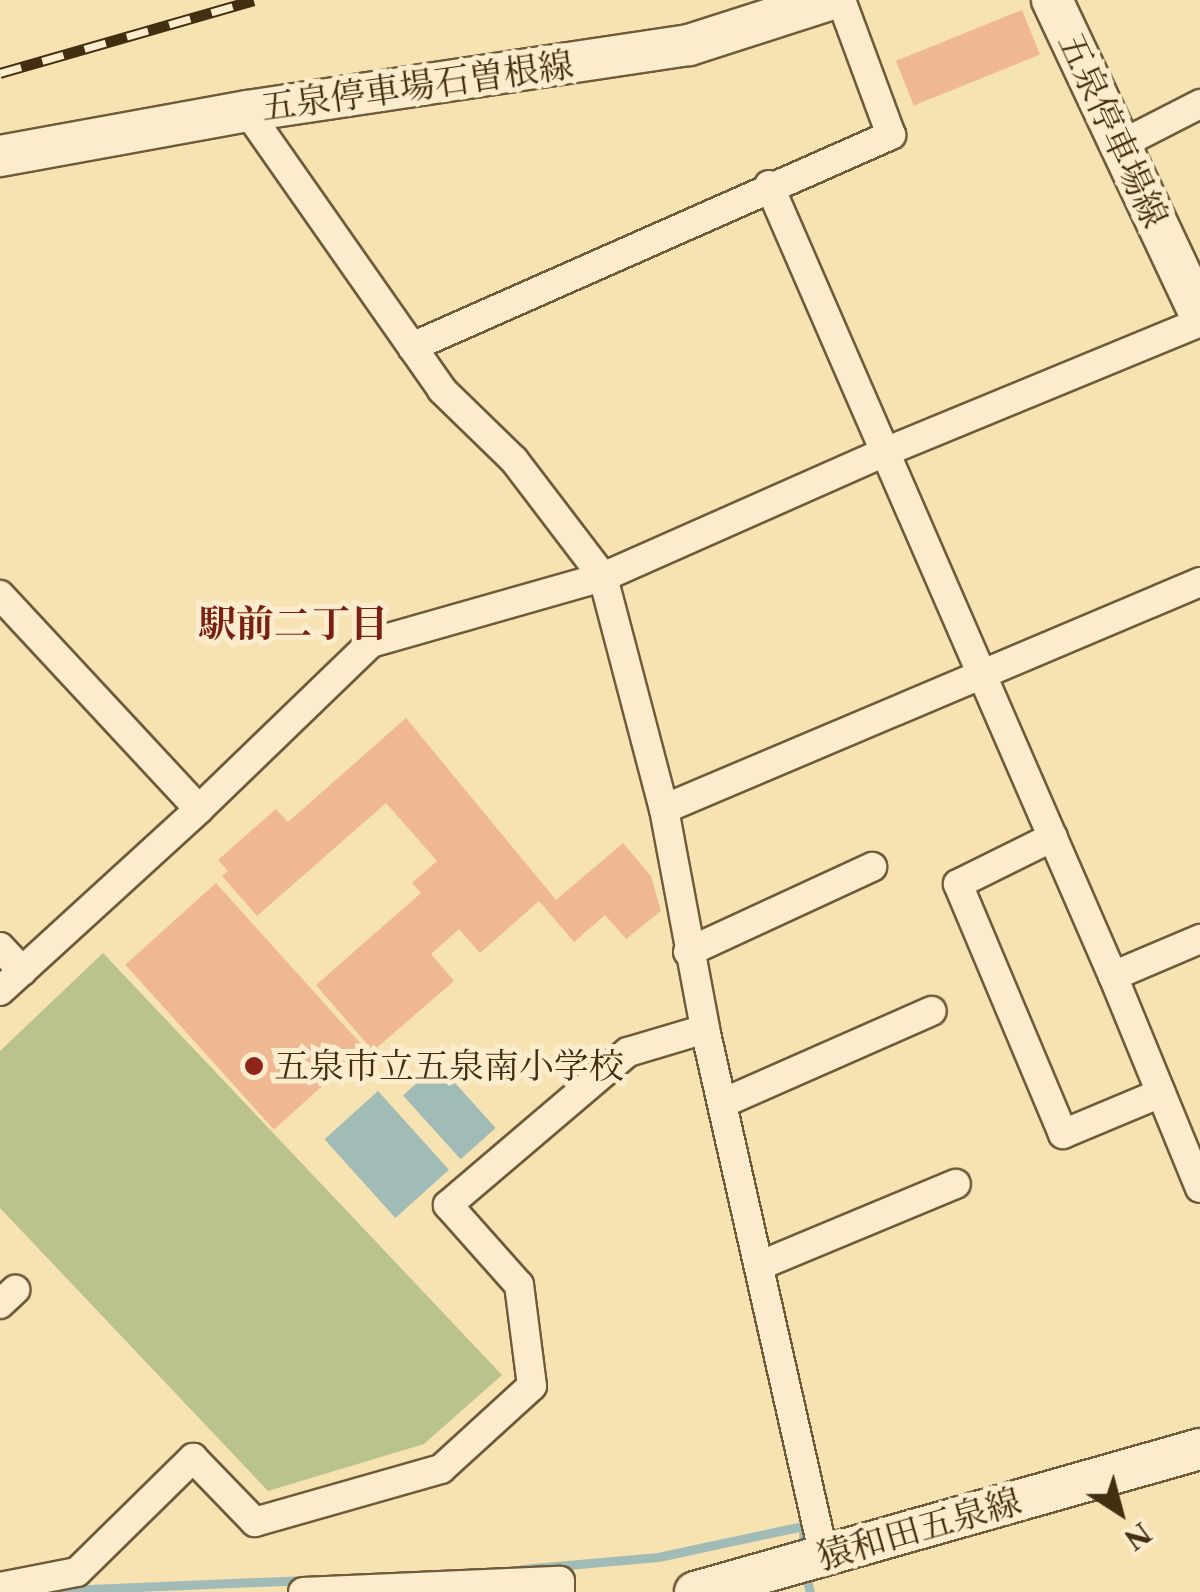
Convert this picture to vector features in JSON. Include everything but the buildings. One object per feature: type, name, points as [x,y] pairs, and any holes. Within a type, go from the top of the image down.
[{"type":"main road","name":"五泉停車場石曽根線","points":[[0,156],[248,111],[689,46],[830,0]]},
{"type":"main road","name":"五泉停車場線","points":[[1052,0],[1200,319]]},
{"type":"main road","name":"猿和田五泉線","points":[[695,1592],[775,1581],[824,1556],[1200,1449]]},
{"type":"street","points":[[412,346],[891,135],[842,0]]},
{"type":"street","points":[[1120,145],[1200,104]]},
{"type":"street","points":[[248,111],[442,390],[514,460],[603,577],[664,809],[704,1029],[761,1265],[824,1556]]},
{"type":"street","points":[[769,186],[1113,976],[1200,1188]]},
{"type":"street","points":[[0,992],[199,810],[371,643],[603,577],[1200,319]]},
{"type":"street","points":[[664,809],[1200,582]]},
{"type":"street","points":[[0,595],[199,810]]},
{"type":"street","points":[[1053,837],[958,884],[1063,1134],[1161,1093]]},
{"type":"street","points":[[688,952],[872,867]]},
{"type":"street","points":[[1113,976],[1200,939]]},
{"type":"street","points":[[0,947],[22,971]]},
{"type":"street","points":[[723,1103],[932,1011]]},
{"type":"street","points":[[0,1587],[81,1582],[193,1458],[255,1522],[441,1469],[532,1386],[519,1286],[448,1205],[628,1052],[704,1029]]},
{"type":"street","points":[[761,1265],[956,1184]]},
{"type":"street","points":[[303,1592],[560,1582],[560,1592]]},
{"type":"green space","points":[[103,953],[502,1375],[424,1444],[268,1491],[0,1208],[0,1051]]},
{"type":"water","points":[[438,1064],[496,1128],[461,1159],[403,1095]]},
{"type":"water","points":[[378,1091],[449,1170],[395,1218],[324,1139]]},
{"type":"waterway","points":[[522,1569],[658,1557],[803,1526],[804,1551]]},
{"type":"waterway","points":[[805,1571],[810,1592]]},
{"type":"waterway","points":[[43,1591],[307,1580]]},
{"type":"railway","points":[[0,73],[254,0]]},
{"type":"place","name":"五泉市立五泉南小学校","points":[[254,1066]]},
{"type":"district","name":"駅前二丁目","points":[[293,624]]}]
